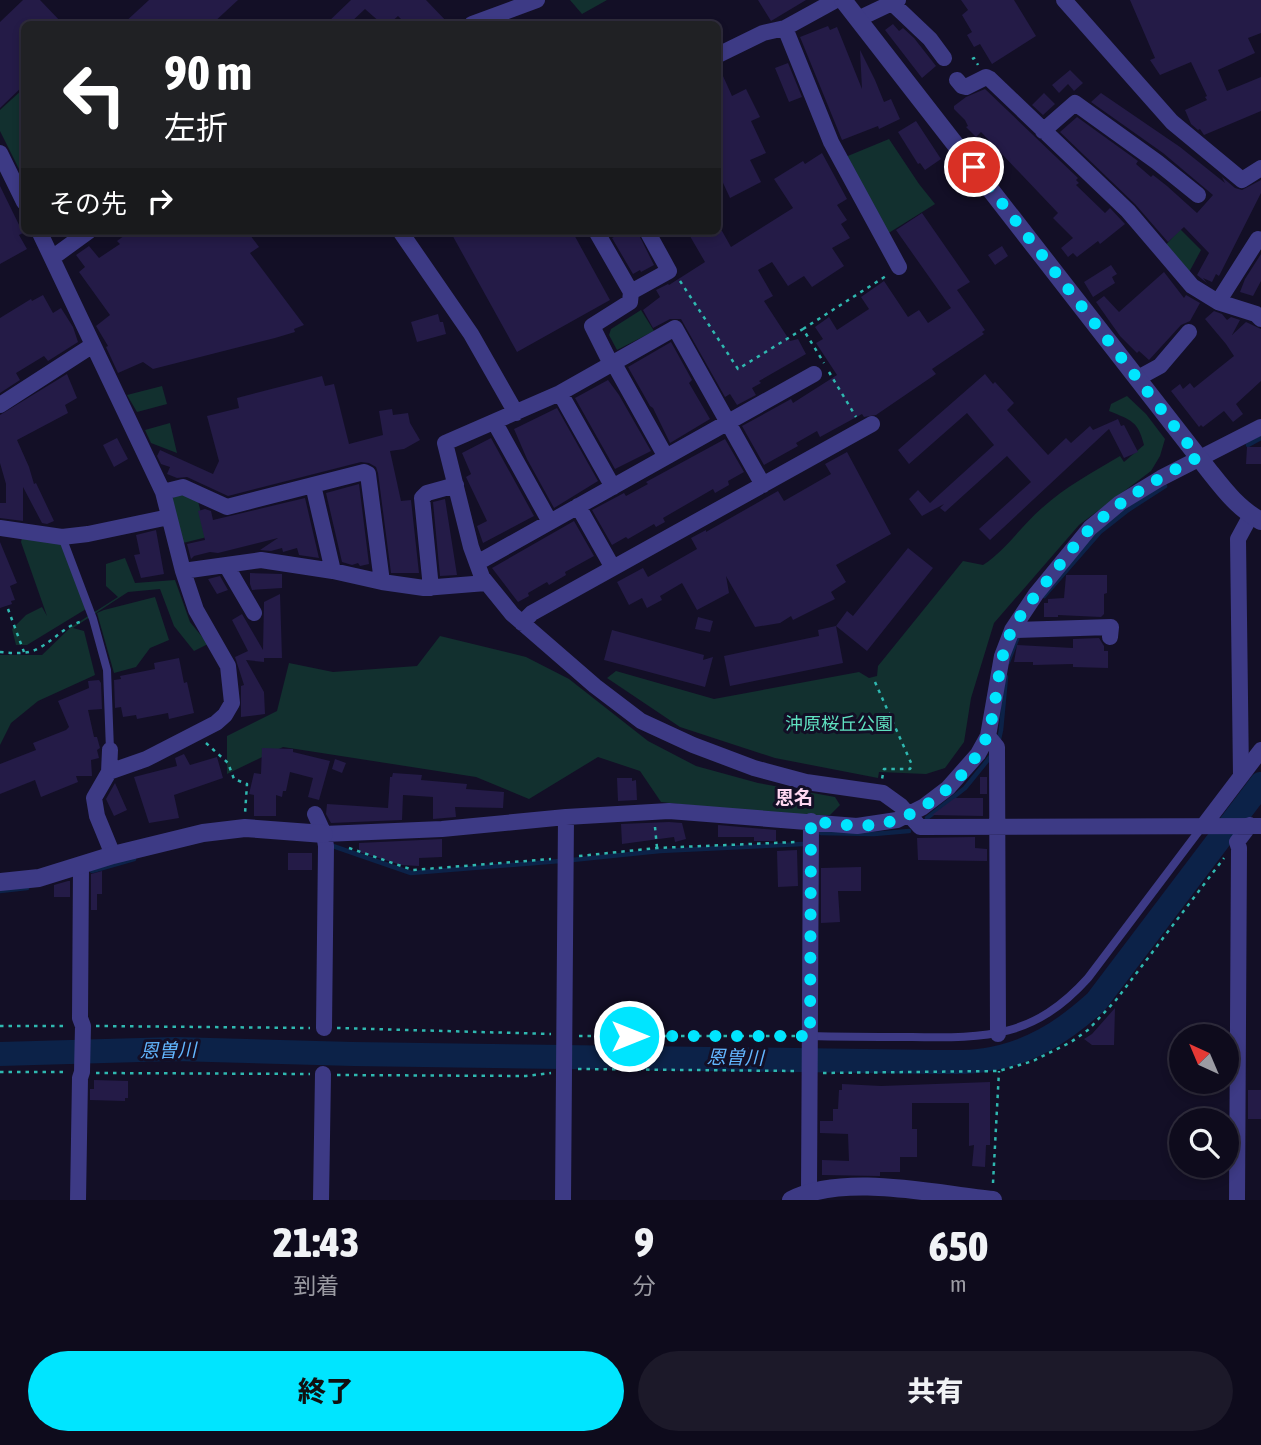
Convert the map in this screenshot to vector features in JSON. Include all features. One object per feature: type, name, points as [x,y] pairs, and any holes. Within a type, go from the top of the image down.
[{"type":"street","points":[[480,21],[537,0]]},
{"type":"street","points":[[721,54],[763,33],[785,27],[836,0]]},
{"type":"street","points":[[843,0],[1198,457],[1230,496],[1256,518],[1238,539],[1241,776]]},
{"type":"street","points":[[1063,0],[1172,122],[1242,180],[1261,168]]},
{"type":"street","points":[[858,19],[895,1],[944,58]]},
{"type":"street","points":[[785,27],[831,142],[899,267]]},
{"type":"street","points":[[957,80],[966,87],[986,77],[990,79],[1128,211],[1192,286],[1218,302],[1256,314],[1261,319]]},
{"type":"street","points":[[1044,131],[1075,103],[1198,195]]},
{"type":"street","points":[[0,152],[5,172],[21,197]]},
{"type":"street","points":[[41,235],[163,492],[196,610],[228,666],[232,692],[232,703],[216,723],[146,759],[109,772]]},
{"type":"street","points":[[52,258],[84,235]]},
{"type":"street","points":[[403,235],[471,334],[516,413]]},
{"type":"street","points":[[598,235],[631,292],[630,302],[592,326],[666,457]]},
{"type":"street","points":[[631,292],[669,271],[649,235]]},
{"type":"street","points":[[1218,302],[1258,239]]},
{"type":"street","points":[[763,485],[675,328],[560,393],[445,443],[477,563],[486,583],[522,623],[595,686],[652,727],[754,768],[806,782],[881,792],[909,814],[920,827],[1251,826]]},
{"type":"street","points":[[1138,378],[1160,366],[1189,332]]},
{"type":"street","points":[[0,405],[93,345]]},
{"type":"street","points":[[477,563],[814,374]]},
{"type":"street","points":[[560,393],[613,487]]},
{"type":"street","points":[[495,423],[550,522]]},
{"type":"street","points":[[522,623],[532,613],[868,426]]},
{"type":"street","points":[[0,882],[39,878],[113,855],[203,833],[244,828],[325,838],[653,812],[857,826],[897,820],[955,782],[978,754],[988,736],[1002,656],[1012,630],[1036,594],[1090,528],[1120,503],[1198,457],[1261,427]]},
{"type":"street","points":[[163,492],[183,486],[227,507],[363,472],[368,474],[382,582]]},
{"type":"street","points":[[313,485],[333,571]]},
{"type":"street","points":[[431,588],[422,498],[427,493],[456,485]]},
{"type":"street","points":[[578,506],[613,568]]},
{"type":"street","points":[[0,528],[62,537],[169,517]]},
{"type":"street","points":[[183,571],[261,560],[431,588],[486,583]]},
{"type":"street","points":[[226,565],[254,613]]},
{"type":"street","points":[[1012,630],[1110,627]]},
{"type":"street","points":[[988,736],[997,747],[998,1034]]},
{"type":"street","points":[[110,750],[109,772],[94,798],[97,816],[113,855]]},
{"type":"street","points":[[1206,825],[1261,750]]},
{"type":"street","points":[[316,814],[325,838],[324,1028]]},
{"type":"street","points":[[563,1200],[566,817]]},
{"type":"street","points":[[809,1191],[811,821]]},
{"type":"street","points":[[1237,1200],[1237,842],[1251,826]]},
{"type":"street","points":[[78,1200],[83,1026],[80,1018],[81,865]]},
{"type":"street","points":[[321,1200],[323,1074]]},
{"type":"street","points":[[791,1200],[809,1191],[832,1187],[868,1193],[992,1200]]},
{"type":"lane","points":[[62,537],[93,619],[107,670],[110,750]]},
{"type":"lane","points":[[810,1038],[956,1038],[998,1034],[1026,1026],[1070,998],[1088,978],[1206,825]]},
{"type":"path","points":[[666,273],[673,283],[680,280],[738,369],[899,267]]},
{"type":"path","points":[[803,329],[868,426]]},
{"type":"path","points":[[8,609],[24,653]]},
{"type":"path","points":[[0,652],[24,653],[40,647],[72,624],[93,619]]},
{"type":"path","points":[[875,682],[912,765],[910,769],[884,769],[881,792]]},
{"type":"path","points":[[195,733],[229,763],[234,779],[247,784],[244,828]]},
{"type":"path","points":[[653,812],[657,848]]},
{"type":"path","points":[[325,838],[413,870],[657,848],[811,842]]},
{"type":"path","points":[[0,1072],[526,1076],[583,1069],[999,1071],[1033,1061],[1071,1042],[1087,1030],[1129,983],[1237,842]]},
{"type":"path","points":[[0,1026],[542,1032],[566,1038],[810,1038]]},
{"type":"path","points":[[992,1200],[999,1071]]},
{"type":"green space","points":[[570,0],[607,0],[582,14]]},
{"type":"green space","points":[[21,91],[21,173],[0,131],[0,110]]},
{"type":"green space","points":[[889,139],[935,204],[887,234],[843,158]]},
{"type":"green space","points":[[1180,229],[1201,250],[1187,276],[1164,247]]},
{"type":"green space","points":[[641,310],[654,331],[617,350],[609,335],[611,329]]},
{"type":"green space","points":[[162,386],[167,404],[137,412],[127,395]]},
{"type":"green space","name":"沖原桜丘公園","points":[[1127,396],[1146,414],[1165,439],[1160,456],[1151,471],[1079,525],[994,623],[971,698],[964,742],[945,768],[926,774],[879,772],[878,778],[775,758],[680,727],[607,678],[616,671],[714,699],[859,672],[869,678],[877,676],[878,666],[963,561],[983,565],[1060,493],[1120,456],[1124,462],[1144,445],[1133,422],[1109,411],[1111,404]]},
{"type":"green space","points":[[170,423],[177,453],[151,443],[145,430]]},
{"type":"green space","points":[[176,493],[197,497],[207,537],[183,543],[172,499]]},
{"type":"green space","points":[[22,538],[62,539],[86,609],[27,645],[16,645],[12,629],[26,615],[42,607],[47,616],[21,542]]},
{"type":"green space","points":[[125,558],[135,583],[175,580],[190,622],[208,644],[194,651],[174,626],[160,589],[128,592],[73,628],[84,631],[95,675],[38,701],[11,723],[0,745],[0,655],[42,655],[71,627],[118,597],[106,586],[106,564]]},
{"type":"green space","points":[[155,597],[169,640],[150,648],[136,667],[114,673],[97,613]]},
{"type":"green space","points":[[440,636],[526,657],[569,679],[648,741],[696,766],[758,783],[835,797],[840,805],[830,815],[781,815],[661,802],[640,771],[598,757],[529,799],[476,777],[283,747],[227,774],[227,736],[277,711],[289,663],[333,672],[417,666]]},
{"type":"building","points":[[23,0],[40,0],[60,21],[21,21],[21,88],[0,108],[0,22]]},
{"type":"building","points":[[149,0],[238,0],[215,21],[126,21]]},
{"type":"building","points":[[351,0],[426,0],[446,21],[403,21],[398,16],[392,21],[379,21],[365,9],[352,21],[329,21]]},
{"type":"building","points":[[758,0],[806,0],[771,21]]},
{"type":"building","points":[[961,0],[1014,0],[1036,36],[992,64],[980,44],[974,47],[967,35],[972,32],[962,15],[968,10]]},
{"type":"building","points":[[1130,0],[1261,0],[1261,33],[1248,38],[1255,53],[1218,70],[1227,91],[1261,77],[1261,111],[1204,135],[1198,130],[1191,124],[1185,110],[1207,100],[1207,96],[1191,62],[1160,75],[1150,60],[1155,58]]},
{"type":"building","points":[[893,24],[899,31],[903,28],[914,38],[936,66],[922,78],[885,30]]},
{"type":"building","points":[[828,26],[830,30],[837,27],[862,89],[860,50],[884,102],[891,99],[900,119],[879,129],[878,126],[842,140],[800,37]]},
{"type":"building","points":[[788,63],[802,97],[789,102],[775,68]]},
{"type":"building","points":[[1070,70],[1083,83],[1074,91],[1068,84],[1059,93],[1052,85]]},
{"type":"building","points":[[721,72],[732,96],[746,89],[760,117],[751,121],[766,153],[750,160],[761,182],[730,198],[721,178]]},
{"type":"building","points":[[985,89],[1078,178],[1076,180],[1079,183],[1076,185],[1105,213],[1110,208],[1125,224],[1100,244],[1098,241],[1077,257],[1073,253],[1068,257],[1061,248],[1073,238],[1053,218],[1058,213],[981,132],[976,137],[966,127],[968,126],[965,120],[954,109],[954,106],[966,97]]},
{"type":"building","points":[[1044,93],[1055,104],[1043,115],[1032,105]]},
{"type":"building","points":[[1101,93],[1180,147],[1225,183],[1222,177],[1235,188],[1242,190],[1261,180],[1261,193],[1219,276],[1216,274],[1212,282],[1203,278],[1207,283],[1197,275],[1209,253],[1184,227],[1168,242],[1135,204],[1060,132],[1077,117],[1138,161],[1136,164],[1167,186],[1197,213],[1213,195],[1163,153],[1091,102]]},
{"type":"building","points":[[916,121],[941,159],[925,170],[918,164],[898,132]]},
{"type":"building","points":[[822,153],[847,199],[837,205],[847,220],[841,224],[850,238],[832,248],[844,266],[812,287],[804,276],[788,286],[772,262],[758,270],[773,296],[764,301],[790,341],[798,339],[806,354],[759,381],[761,383],[752,388],[756,395],[737,405],[730,394],[725,397],[681,319],[670,319],[653,328],[643,310],[660,297],[656,290],[669,285],[705,262],[689,235],[721,235],[722,231],[731,247],[793,208],[774,179],[803,161],[805,164]]},
{"type":"building","points":[[0,186],[21,229],[19,235],[27,249],[0,264]]},
{"type":"building","points":[[922,213],[970,282],[957,290],[985,330],[982,332],[984,334],[932,369],[936,374],[876,415],[864,417],[862,414],[820,437],[817,431],[796,443],[798,446],[764,465],[742,426],[791,399],[793,403],[837,375],[816,343],[823,339],[815,327],[829,317],[837,330],[869,309],[861,297],[884,281],[908,317],[919,310],[928,323],[951,308],[896,230]]},
{"type":"building","points":[[125,235],[250,235],[259,247],[250,253],[304,325],[294,329],[295,332],[275,338],[153,369],[143,362],[118,373],[106,347],[108,346],[96,326],[110,315],[79,272],[85,267],[76,255],[89,246],[99,258],[120,244],[117,241]]},
{"type":"building","points":[[452,235],[574,235],[610,300],[517,352]]},
{"type":"building","points":[[618,235],[639,235],[654,265],[633,274],[612,238]]},
{"type":"building","points":[[1002,246],[1008,256],[995,265],[988,255]]},
{"type":"building","points":[[1261,254],[1261,281],[1253,296],[1240,292],[1245,279]]},
{"type":"building","points":[[1111,265],[1117,274],[1112,277],[1115,283],[1093,297],[1084,282]]},
{"type":"building","points":[[1164,272],[1184,298],[1186,295],[1200,303],[1190,321],[1181,325],[1149,360],[1139,351],[1137,353],[1120,336],[1096,302],[1104,296],[1119,312]]},
{"type":"building","points":[[43,295],[53,313],[61,308],[73,327],[78,342],[48,361],[44,356],[16,373],[20,380],[0,393],[0,318],[31,299],[32,301]]},
{"type":"building","points":[[1214,311],[1227,320],[1231,317],[1240,320],[1232,335],[1246,322],[1261,329],[1261,381],[1236,404],[1243,414],[1233,422],[1224,411],[1203,427],[1199,427],[1171,391],[1180,384],[1183,389],[1190,383],[1194,388],[1234,356],[1205,319]]},
{"type":"building","points":[[438,314],[446,334],[417,342],[411,322]]},
{"type":"building","points":[[671,342],[692,380],[689,383],[710,419],[670,443],[628,367]]},
{"type":"building","points":[[67,374],[77,398],[65,405],[68,413],[17,440],[34,484],[36,483],[54,521],[42,523],[23,487],[23,521],[0,518],[0,503],[6,503],[6,484],[0,463],[0,415]]},
{"type":"building","points":[[985,374],[1014,403],[1007,410],[1048,455],[1066,438],[1071,443],[1090,426],[1093,430],[1118,419],[1138,452],[1124,458],[1109,429],[990,540],[979,529],[1031,482],[1007,456],[945,512],[940,508],[944,504],[922,516],[909,499],[918,490],[930,503],[994,445],[967,413],[909,464],[898,450]]},
{"type":"building","points":[[322,376],[325,386],[334,384],[349,444],[383,435],[379,411],[392,409],[393,415],[408,413],[410,423],[420,440],[404,449],[390,451],[401,501],[411,500],[419,573],[391,573],[378,473],[376,467],[369,463],[361,462],[228,496],[187,477],[177,478],[167,474],[170,467],[161,464],[157,456],[160,450],[213,474],[219,461],[207,416],[239,408],[237,398]]},
{"type":"building","points":[[608,380],[651,451],[615,469],[575,398]]},
{"type":"building","points":[[557,408],[598,481],[554,508],[514,429]]},
{"type":"building","points":[[117,438],[128,459],[114,467],[103,445]]},
{"type":"building","points":[[491,438],[534,516],[483,543],[477,526],[487,521],[466,477],[471,474],[462,453]]},
{"type":"building","points":[[725,439],[744,472],[715,493],[713,489],[663,518],[665,522],[656,527],[654,524],[612,545],[592,510],[624,493],[626,496],[648,484],[646,482]]},
{"type":"building","points":[[1247,447],[1261,447],[1261,464],[1246,464]]},
{"type":"building","points":[[847,452],[891,534],[836,565],[846,582],[831,592],[835,599],[793,620],[791,616],[780,623],[755,627],[726,576],[729,593],[697,610],[682,583],[660,596],[662,600],[647,608],[642,598],[629,605],[617,582],[643,568],[648,577],[697,549],[691,538],[778,491],[784,501],[831,474],[825,464]]},
{"type":"building","points":[[359,484],[369,564],[360,566],[358,563],[352,565],[342,562],[326,493]]},
{"type":"building","points":[[305,498],[319,558],[299,555],[297,548],[283,552],[282,548],[260,550],[278,538],[218,553],[210,552],[191,559],[187,544],[205,540],[198,511],[211,511],[213,520]]},
{"type":"building","points":[[445,499],[457,575],[440,576],[433,502]]},
{"type":"building","points":[[574,521],[594,556],[565,572],[566,575],[549,585],[547,582],[528,593],[529,596],[518,602],[492,568]]},
{"type":"building","points":[[156,530],[164,574],[141,578],[134,555],[140,554],[136,535]]},
{"type":"building","points":[[0,542],[17,583],[10,586],[15,600],[11,601],[12,604],[0,608]]},
{"type":"building","points":[[908,548],[933,568],[867,651],[836,626],[847,611],[853,616]]},
{"type":"building","points":[[250,573],[282,574],[282,588],[252,590]]},
{"type":"building","points":[[1066,575],[1107,575],[1104,614],[1101,617],[1044,617],[1044,603],[1048,603],[1048,599],[1064,598]]},
{"type":"building","points":[[220,576],[228,590],[217,594],[208,579]]},
{"type":"building","points":[[280,594],[282,658],[264,658],[264,662],[246,660],[264,692],[265,714],[241,717],[241,686],[244,685],[235,657],[248,651],[232,620],[242,614],[263,650],[264,602]]},
{"type":"building","points":[[698,617],[713,621],[710,632],[695,629]]},
{"type":"building","points":[[836,626],[843,663],[730,686],[724,656],[819,636],[818,630]]},
{"type":"building","points":[[612,630],[704,655],[703,660],[713,657],[705,687],[604,660]]},
{"type":"building","points":[[1099,638],[1104,651],[1108,651],[1108,668],[1014,662],[1017,645],[1073,648],[1073,639]]},
{"type":"building","points":[[179,658],[194,713],[169,719],[168,713],[137,719],[136,715],[123,717],[121,707],[115,708],[114,680],[121,679],[120,676],[155,669],[154,663]]},
{"type":"building","points":[[99,680],[102,709],[88,710],[94,737],[97,737],[100,748],[97,750],[99,758],[91,760],[92,776],[76,776],[78,782],[41,797],[35,780],[0,794],[0,764],[36,750],[33,743],[66,730],[69,727],[58,701],[89,688],[88,681]]},
{"type":"building","points":[[262,748],[293,749],[293,752],[330,761],[319,800],[308,797],[313,778],[290,772],[286,791],[283,791],[282,797],[276,795],[276,816],[254,816],[254,795],[249,794],[254,773],[261,774]]},
{"type":"building","points":[[184,754],[190,765],[217,757],[223,778],[174,795],[179,818],[149,823],[134,777],[177,766],[175,758]]},
{"type":"building","points":[[335,759],[346,763],[342,773],[332,769]]},
{"type":"building","points":[[393,773],[422,775],[421,780],[467,784],[466,789],[504,792],[503,808],[455,807],[456,817],[433,819],[433,797],[403,795],[402,820],[331,823],[326,814],[327,804],[388,808],[390,777]]},
{"type":"building","points":[[980,777],[987,777],[987,794],[980,794]]},
{"type":"building","points":[[617,778],[636,780],[637,800],[618,801]]},
{"type":"building","points":[[115,783],[127,810],[114,816],[106,799]]},
{"type":"building","points":[[955,798],[983,798],[983,816],[932,815]]},
{"type":"building","points":[[682,823],[686,839],[675,842],[674,837],[622,844],[621,824]]},
{"type":"building","points":[[718,825],[776,830],[776,841],[754,841],[754,837],[718,837]]},
{"type":"building","points":[[975,837],[975,848],[987,849],[987,861],[918,860],[917,838]]},
{"type":"building","points":[[442,839],[442,857],[419,858],[419,866],[401,865],[359,852],[359,843]]},
{"type":"building","points":[[797,850],[798,886],[778,887],[777,851]]},
{"type":"building","points":[[288,853],[312,853],[312,870],[288,870]]},
{"type":"building","points":[[861,867],[861,891],[838,891],[840,922],[821,923],[821,868]]},
{"type":"building","points":[[102,871],[102,894],[97,894],[97,910],[91,910],[91,874]]},
{"type":"building","points":[[70,881],[70,897],[54,897],[54,885]]},
{"type":"building","points":[[1115,1008],[1114,1045],[1092,1045],[1084,1039],[1092,1034]]},
{"type":"building","points":[[94,1080],[128,1081],[128,1098],[125,1098],[125,1101],[90,1100],[90,1089],[94,1089]]},
{"type":"building","points":[[990,1082],[990,1145],[986,1145],[985,1167],[972,1166],[974,1145],[969,1146],[969,1103],[912,1103],[912,1129],[917,1129],[917,1157],[900,1157],[900,1172],[880,1172],[880,1176],[822,1175],[822,1160],[849,1161],[848,1134],[820,1133],[820,1121],[833,1121],[833,1109],[838,1109],[842,1084],[881,1086]]},
{"type":"building","points":[[1248,1090],[1261,1090],[1261,1119],[1248,1119]]},
{"type":"waterway","points":[[1248,445],[1261,438]]},
{"type":"waterway","points":[[1044,596],[1100,532],[1165,486]]},
{"type":"waterway","points":[[1008,662],[1019,634]]},
{"type":"waterway","points":[[999,739],[1006,677]]},
{"type":"waterway","points":[[927,818],[965,788],[991,756]]},
{"type":"waterway","name":"恩曽川","points":[[0,1054],[175,1049],[954,1062],[1001,1057],[1045,1040],[1096,1002],[1261,784]]},
{"type":"waterway","points":[[821,833],[874,834],[909,831]]},
{"type":"waterway","points":[[572,860],[660,851],[803,844]]},
{"type":"waterway","points":[[330,845],[411,873],[560,861]]},
{"type":"waterway","points":[[92,871],[134,859]]},
{"type":"waterway","points":[[0,891],[27,888]]},
{"type":"district","name":"恩名","points":[[794,797]]},
{"type":"route","points":[[629,1036],[810,1036],[811,821],[857,826],[897,820],[923,807],[955,782],[978,754],[988,736],[1002,656],[1012,630],[1036,594],[1090,528],[1120,503],[1198,457],[974,167]]}]
